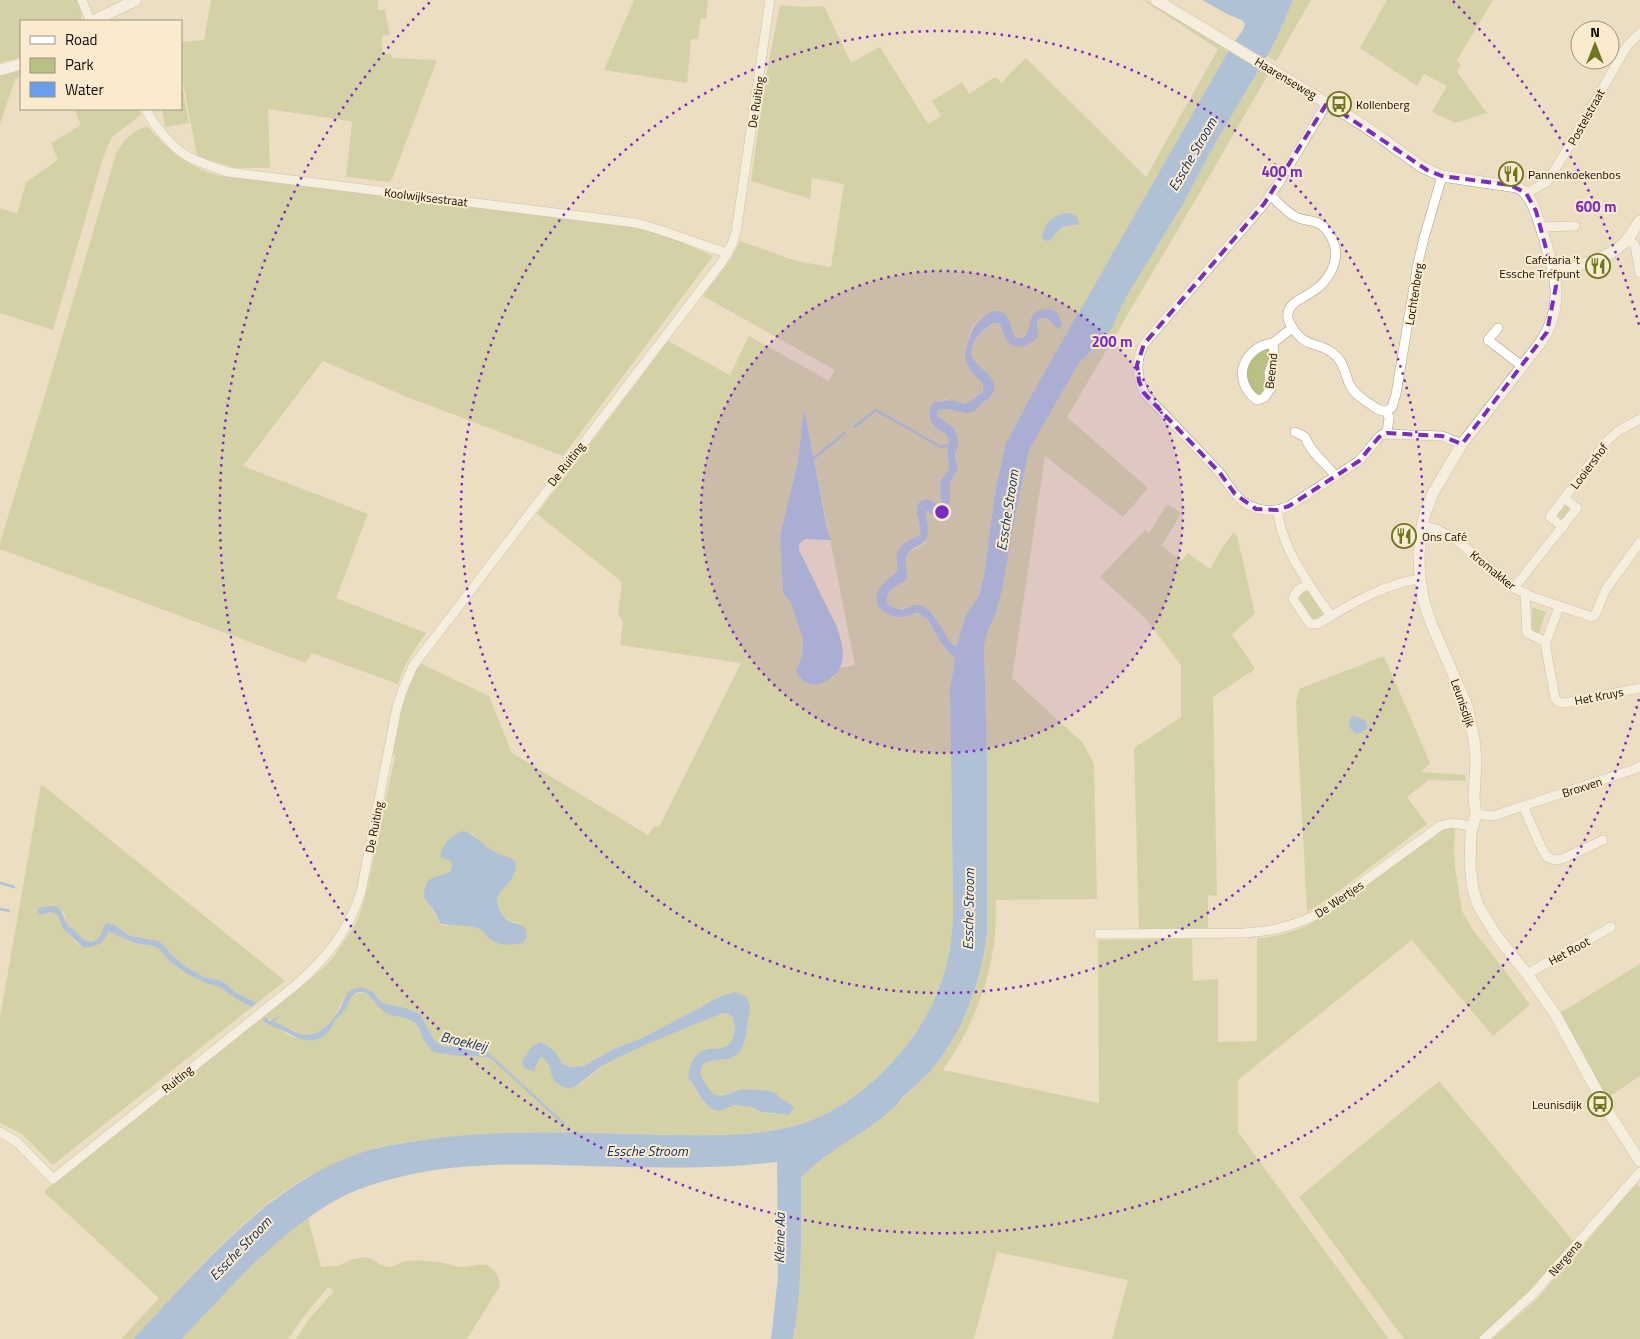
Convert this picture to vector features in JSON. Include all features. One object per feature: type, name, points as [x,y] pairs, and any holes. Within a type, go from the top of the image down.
[{"type":"street","points":[[82,0],[91,20]]},
{"type":"street","points":[[93,20],[136,0]]},
{"type":"street","name":"De Ruiting","points":[[348,926],[356,907],[366,869],[398,707],[413,666],[728,253],[736,232],[770,0]]},
{"type":"street","name":"Haarenseweg","points":[[1156,0],[1363,125],[1422,167],[1442,176],[1510,185],[1517,187],[1526,194]]},
{"type":"street","name":"Postelstraat","points":[[1526,194],[1547,182],[1627,46],[1640,33]]},
{"type":"street","points":[[0,70],[20,64]]},
{"type":"street","points":[[1327,103],[1270,195],[1144,344],[1139,354],[1137,365],[1139,381],[1144,393],[1220,474],[1235,494],[1246,504],[1256,509],[1267,511],[1283,509],[1359,461],[1378,437],[1387,433],[1442,436],[1462,444]]},
{"type":"street","name":"Koolwijksestraat","points":[[146,110],[149,118],[162,134],[185,155],[228,172],[636,224],[653,227],[728,253]]},
{"type":"street","name":"Lochtenberg","points":[[1387,411],[1392,407],[1396,394],[1420,255],[1442,176]]},
{"type":"street","points":[[1526,194],[1536,211],[1541,227],[1575,226]]},
{"type":"street","points":[[1270,195],[1296,217],[1315,222],[1321,226],[1333,239],[1336,250],[1336,262],[1320,286],[1290,307],[1288,313],[1292,328],[1304,341],[1335,354],[1341,362],[1349,384],[1358,397],[1380,411],[1387,411],[1389,418],[1387,433]]},
{"type":"street","points":[[1552,272],[1580,265],[1619,248],[1628,240],[1640,221]]},
{"type":"street","name":"Leunisdijk","points":[[1541,227],[1556,292],[1553,317],[1547,332],[1462,444],[1434,493],[1422,526],[1419,557],[1420,579],[1424,602],[1431,623],[1471,719],[1476,749],[1474,798],[1476,814],[1472,826],[1470,864],[1472,890],[1478,905],[1496,935],[1528,974],[1555,1014],[1610,1115],[1640,1161]]},
{"type":"street","points":[[1628,240],[1635,245],[1640,273]]},
{"type":"street","name":"Beemd","points":[[1273,344],[1274,358],[1269,373],[1272,388],[1264,398],[1257,400],[1248,394],[1244,385],[1243,377],[1246,360],[1258,347],[1273,344],[1292,328]]},
{"type":"street","points":[[1498,328],[1488,340],[1522,366]]},
{"type":"street","name":"Looiershof","points":[[1563,527],[1550,517],[1607,441],[1618,431],[1640,419]]},
{"type":"street","points":[[1295,432],[1305,437],[1308,445],[1336,477]]},
{"type":"street","name":"Looiershof","points":[[1514,588],[1577,508],[1564,498]]},
{"type":"street","points":[[1278,515],[1288,548],[1331,616]]},
{"type":"street","name":"Kromakker","points":[[1422,526],[1436,529],[1455,539],[1514,588],[1525,594],[1592,617],[1595,615],[1606,589],[1640,542]]},
{"type":"street","points":[[1309,584],[1298,590],[1294,598],[1310,624],[1318,624],[1373,593],[1420,579]]},
{"type":"street","points":[[1525,594],[1527,633],[1546,642],[1559,606]]},
{"type":"street","name":"Het Kruys","points":[[1546,642],[1555,698],[1558,702],[1565,703],[1640,688]]},
{"type":"street","name":"Broxven","points":[[1476,814],[1493,816],[1640,766]]},
{"type":"street","points":[[1523,806],[1547,858],[1562,859],[1603,840]]},
{"type":"street","name":"De Wertjes","points":[[1099,934],[1260,933],[1288,927],[1304,922],[1322,912],[1440,826],[1451,823],[1472,826]]},
{"type":"street","name":"Ruiting","points":[[0,1132],[17,1142],[53,1178],[297,984],[336,945],[348,926]]},
{"type":"street","name":"Het Root","points":[[1528,974],[1610,927]]},
{"type":"street","name":"Nergena","points":[[1484,1339],[1533,1294],[1640,1172]]},
{"type":"highlighted area","points":[[1327,103],[1427,170],[1442,176],[1510,185],[1526,193],[1536,211],[1556,286],[1547,332],[1462,444],[1442,436],[1387,433],[1379,437],[1359,461],[1289,506],[1277,510],[1256,509],[1235,494],[1220,473],[1144,393],[1139,381],[1137,365],[1144,344],[1264,204]]},
{"type":"green space","points":[[0,0],[78,0],[81,8],[81,20],[20,20],[20,57],[0,63]]},
{"type":"green space","points":[[211,0],[378,0],[378,10],[385,10],[390,35],[382,36],[382,54],[391,54],[392,58],[437,60],[392,179],[389,182],[346,177],[352,122],[268,109],[270,168],[235,168],[197,156],[182,78],[182,42],[204,40]]},
{"type":"green space","points":[[634,0],[708,0],[706,19],[701,18],[698,38],[691,40],[687,83],[604,70]]},
{"type":"green space","points":[[1143,0],[1154,3],[1230,48],[1036,387],[1006,443],[995,492],[984,575],[979,596],[965,617],[957,646],[949,640],[930,611],[919,605],[899,609],[888,605],[887,597],[893,589],[902,583],[908,553],[925,543],[927,537],[926,511],[943,514],[950,502],[949,488],[957,463],[954,428],[937,416],[937,412],[944,408],[961,413],[975,410],[989,398],[985,370],[972,359],[971,354],[974,344],[990,326],[994,323],[999,323],[1004,335],[1013,346],[1038,327],[1037,322],[1040,318],[1022,338],[1017,338],[1007,317],[1003,313],[995,311],[981,318],[972,328],[964,356],[980,379],[983,388],[982,393],[975,396],[971,402],[965,404],[945,399],[932,404],[939,431],[946,434],[949,440],[947,453],[949,470],[940,481],[941,508],[933,501],[917,517],[921,531],[920,536],[913,538],[895,560],[898,569],[879,590],[877,603],[913,614],[922,614],[927,618],[941,643],[955,659],[950,689],[953,908],[950,946],[947,964],[927,1015],[897,1057],[867,1087],[844,1104],[802,1124],[784,1128],[747,1134],[709,1135],[544,1132],[479,1134],[378,1147],[361,1153],[307,1177],[254,1214],[212,1254],[133,1339],[121,1339],[159,1298],[44,1192],[70,1168],[313,977],[332,959],[358,919],[367,890],[395,756],[393,753],[403,706],[414,673],[420,663],[489,696],[512,753],[648,835],[654,826],[659,827],[741,663],[620,645],[623,622],[618,615],[622,582],[537,514],[668,341],[730,375],[749,336],[829,381],[835,370],[703,296],[730,260],[740,241],[796,261],[831,267],[844,184],[812,178],[810,199],[751,181],[765,81],[780,5],[824,6],[851,63],[880,47],[928,124],[941,116],[932,101],[962,82],[969,94],[996,77],[1002,83],[1026,58],[1146,177],[1218,49]],"holes":[[[1074,214],[1078,225],[1062,229],[1049,242],[1045,241]],[[1050,309],[1058,314],[1061,323],[1051,323],[1047,317],[1040,318]],[[804,408],[855,665],[840,668],[833,678],[809,684],[800,679],[803,640],[791,603],[783,593],[780,536],[798,461]],[[472,833],[490,850],[514,860],[516,862],[497,897],[503,915],[509,920],[520,923],[488,937],[476,927],[453,924],[445,926],[439,923],[430,905],[424,898],[450,872],[451,861],[447,858]],[[365,988],[373,992],[382,1003],[406,1008],[420,1014],[435,1041],[443,1046],[464,1047],[490,1058],[459,1056],[428,1046],[415,1023],[391,1014],[364,993],[352,996],[339,1016],[330,1025],[311,1041],[290,1036],[275,1026],[265,1023],[266,1017],[301,1034],[312,1035],[325,1029],[344,997]],[[724,995],[749,1010],[745,1040],[729,1059],[703,1064],[700,1073],[708,1089],[716,1095],[746,1091],[786,1101],[777,1114],[761,1112],[751,1107],[734,1105],[726,1110],[706,1105],[688,1078],[692,1062],[700,1053],[708,1049],[723,1048],[733,1040],[735,1030],[733,1017],[726,1013],[684,1028],[626,1054],[605,1065],[582,1083],[570,1089],[561,1086],[553,1079],[549,1066],[542,1057],[539,1059],[534,1071],[540,1042],[554,1051],[562,1064],[571,1067],[584,1066],[613,1049],[642,1038],[709,1001]]]},
{"type":"green space","points":[[1293,0],[1311,0],[1276,61],[1267,56]]},
{"type":"green space","points":[[1387,0],[1493,0],[1457,60],[1461,65],[1457,72],[1487,113],[1455,123],[1432,112],[1447,86],[1424,74],[1417,86],[1360,48]]},
{"type":"green space","points":[[1260,68],[1269,73],[1067,417],[1148,488],[1123,517],[1045,456],[1012,678],[1083,743],[1094,764],[1097,899],[996,900],[994,944],[986,982],[968,1028],[943,1070],[1099,1103],[1098,940],[1192,939],[1193,981],[1218,979],[1218,1042],[1257,1041],[1257,938],[1284,934],[1316,921],[1434,833],[1442,828],[1455,825],[1455,867],[1462,911],[1473,930],[1530,1005],[1493,1036],[1412,940],[1238,1080],[1238,1132],[1389,1339],[1112,1339],[1128,1280],[997,1252],[974,1339],[793,1339],[800,1279],[801,1177],[822,1159],[882,1117],[928,1074],[951,1043],[960,1026],[968,1009],[980,972],[987,935],[987,762],[984,646],[1002,590],[1029,450],[1079,363],[1112,328],[1125,299],[1182,206],[1216,142]]},
{"type":"green space","points":[[20,70],[20,77],[15,80],[0,124],[0,75]]},
{"type":"green space","points":[[182,86],[189,123],[165,127],[162,110],[182,110]]},
{"type":"green space","points":[[74,110],[139,110],[141,115],[112,137],[103,158],[53,330],[0,313],[0,208],[17,214],[26,182],[58,160],[51,143],[81,125]]},
{"type":"green space","points":[[146,127],[180,158],[209,173],[220,176],[655,225],[691,246],[713,256],[563,456],[407,397],[323,361],[243,466],[368,514],[336,598],[426,633],[406,664],[398,684],[312,653],[306,663],[0,549],[0,543],[116,154],[128,137]]},
{"type":"green space","points":[[1268,348],[1271,351],[1266,376],[1264,377],[1266,386],[1263,392],[1264,395],[1261,397],[1249,389],[1247,369],[1250,359],[1254,355]]},
{"type":"green space","points":[[1167,504],[1181,513],[1162,546],[1181,561],[1188,553],[1210,569],[1233,533],[1237,535],[1255,614],[1232,634],[1255,669],[1213,697],[1217,896],[1208,895],[1208,928],[1139,929],[1134,748],[1181,717],[1181,665],[1145,618],[1100,577],[1145,530],[1149,533]]},
{"type":"green space","points":[[1565,504],[1571,509],[1563,520],[1557,513]]},
{"type":"green space","points":[[1304,591],[1309,591],[1323,610],[1323,615],[1317,620],[1312,620],[1299,602],[1298,598]]},
{"type":"green space","points":[[1532,607],[1546,612],[1539,633],[1532,630]]},
{"type":"green space","points":[[1384,656],[1430,763],[1421,772],[1466,775],[1466,781],[1429,780],[1407,797],[1427,824],[1331,897],[1307,912],[1296,703],[1299,689]]},
{"type":"green space","points":[[41,784],[285,981],[257,1003],[235,992],[225,983],[204,977],[185,966],[159,941],[128,935],[115,925],[109,923],[105,925],[99,938],[88,942],[83,940],[67,924],[64,913],[58,907],[41,915],[50,912],[57,914],[67,933],[79,945],[93,947],[109,930],[133,943],[153,946],[159,949],[170,962],[189,975],[208,984],[218,986],[252,1007],[53,1165],[22,1134],[0,1123],[0,1017]]},
{"type":"green space","points":[[1640,964],[1640,1076],[1607,1098],[1560,1013]]},
{"type":"green space","points":[[1439,1081],[1574,1242],[1528,1292],[1478,1339],[1404,1339],[1299,1197]]},
{"type":"green space","points":[[1637,1183],[1640,1188],[1640,1339],[1492,1339],[1537,1299]]},
{"type":"green space","points":[[308,1218],[321,1267],[338,1266],[353,1259],[367,1257],[387,1267],[414,1260],[446,1263],[460,1267],[483,1264],[494,1270],[500,1286],[467,1339],[296,1339],[309,1319],[334,1291],[328,1287],[288,1339],[182,1339],[257,1259],[273,1244]]},
{"type":"water","points":[[1202,0],[1293,0],[1277,38],[1216,142],[1182,206],[1125,299],[1112,328],[1079,363],[1029,450],[1002,590],[984,646],[987,762],[987,935],[980,972],[968,1009],[960,1026],[951,1043],[928,1074],[894,1108],[822,1159],[801,1177],[800,1279],[793,1339],[771,1339],[778,1277],[777,1162],[680,1167],[480,1166],[424,1172],[387,1180],[360,1189],[334,1201],[286,1235],[233,1285],[182,1339],[133,1339],[211,1256],[267,1205],[330,1165],[366,1151],[416,1141],[479,1134],[542,1132],[725,1135],[782,1129],[819,1117],[844,1104],[867,1087],[906,1046],[927,1015],[935,998],[947,964],[950,946],[953,908],[950,689],[955,659],[941,643],[927,618],[918,613],[901,617],[890,615],[882,610],[877,603],[877,594],[898,569],[897,556],[900,548],[920,535],[917,505],[925,500],[930,500],[941,508],[940,481],[949,470],[947,453],[949,440],[946,434],[934,426],[930,418],[930,409],[932,404],[945,400],[965,404],[982,393],[983,384],[971,371],[965,355],[974,327],[989,313],[993,311],[1003,312],[1008,318],[1014,335],[1017,338],[1022,338],[1026,334],[1035,313],[1046,309],[1055,311],[1062,324],[1059,330],[1047,318],[1040,318],[1037,322],[1038,337],[1024,346],[1012,345],[1008,342],[999,323],[993,323],[985,329],[977,337],[971,352],[974,360],[994,383],[991,396],[969,413],[945,409],[937,412],[937,416],[954,428],[959,443],[955,454],[958,468],[950,483],[950,502],[943,514],[937,518],[926,511],[927,538],[922,544],[909,552],[906,561],[907,579],[889,592],[887,600],[888,605],[899,609],[917,605],[929,610],[952,644],[957,646],[965,617],[979,596],[984,575],[995,492],[1006,443],[1036,387],[1230,48],[1243,30],[1245,24],[1242,20]]},
{"type":"water","points":[[1065,213],[1076,216],[1079,222],[1078,225],[1062,228],[1048,242],[1042,238],[1046,225],[1056,216]]},
{"type":"water","points":[[804,408],[827,528],[831,540],[805,539],[799,544],[799,550],[837,627],[843,653],[842,662],[834,676],[828,680],[813,684],[806,683],[796,671],[802,657],[803,640],[791,603],[783,593],[780,536],[798,461]]},
{"type":"water","points":[[1352,716],[1365,721],[1367,729],[1358,734],[1354,733],[1349,724]]},
{"type":"water","points":[[462,831],[472,835],[492,850],[516,862],[512,878],[497,898],[505,918],[526,929],[527,937],[523,943],[499,944],[491,940],[480,929],[471,926],[442,924],[424,898],[426,885],[431,879],[450,872],[451,861],[440,857],[441,852],[454,835]]},
{"type":"water","points":[[42,907],[58,907],[68,926],[87,941],[90,942],[97,939],[105,924],[109,923],[115,925],[128,935],[159,941],[185,966],[204,977],[225,983],[235,992],[257,1003],[252,1007],[218,986],[208,984],[189,975],[170,962],[159,949],[153,946],[134,943],[109,931],[100,944],[84,948],[63,929],[57,914],[50,912],[41,915],[37,912]]},
{"type":"water","points":[[356,988],[365,988],[373,992],[382,1003],[406,1008],[420,1014],[435,1041],[443,1046],[481,1049],[491,1058],[433,1052],[425,1042],[415,1023],[411,1020],[390,1015],[383,1011],[368,995],[360,992],[352,996],[345,1010],[330,1030],[325,1035],[314,1040],[297,1038],[262,1020],[266,1017],[270,1021],[280,1016],[274,1022],[307,1035],[318,1032],[330,1022],[340,1009],[347,994]]},
{"type":"water","points":[[736,992],[747,997],[750,1008],[745,1040],[740,1052],[729,1059],[703,1064],[700,1073],[709,1089],[717,1095],[745,1090],[761,1090],[776,1093],[790,1103],[794,1109],[788,1115],[761,1112],[751,1107],[734,1105],[725,1110],[717,1111],[711,1109],[688,1078],[692,1063],[699,1053],[706,1049],[726,1047],[730,1044],[734,1036],[733,1017],[726,1013],[678,1031],[622,1056],[603,1066],[570,1089],[561,1086],[553,1079],[547,1062],[542,1057],[539,1059],[534,1071],[524,1068],[522,1061],[531,1047],[540,1042],[554,1051],[563,1064],[571,1067],[584,1066],[613,1049],[642,1038],[713,1000]]},
{"type":"waterway","points":[[854,427],[876,410],[941,447],[949,445]]},
{"type":"waterway","points":[[814,458],[845,433]]},
{"type":"waterway","points":[[0,883],[14,887]]},
{"type":"waterway","name":"Broekleij","points":[[0,909],[9,911]]},
{"type":"waterway","name":"Broekleij","points":[[485,1054],[488,1054],[564,1124]]},
{"type":"place","name":"Kollenberg","points":[[1339,104]]},
{"type":"place","name":"Pannenkoekenbos","points":[[1511,174]]},
{"type":"place","name":"Cafetaria 't Essche Trefpunt","points":[[1598,266]]},
{"type":"place","name":"Ons Café","points":[[1404,536]]},
{"type":"place","name":"Leunisdijk","points":[[1600,1104]]},
{"type":"water label","name":"Essche Stroom","points":[[1192,154]]},
{"type":"water label","name":"Essche Stroom","points":[[1007,510]]},
{"type":"water label","name":"Essche Stroom","points":[[968,909]]},
{"type":"water label","name":"Essche Stroom","points":[[647,1150]]},
{"type":"water label","name":"Kleine Aa","points":[[779,1238]]},
{"type":"water label","name":"Essche Stroom","points":[[240,1248]]}]
